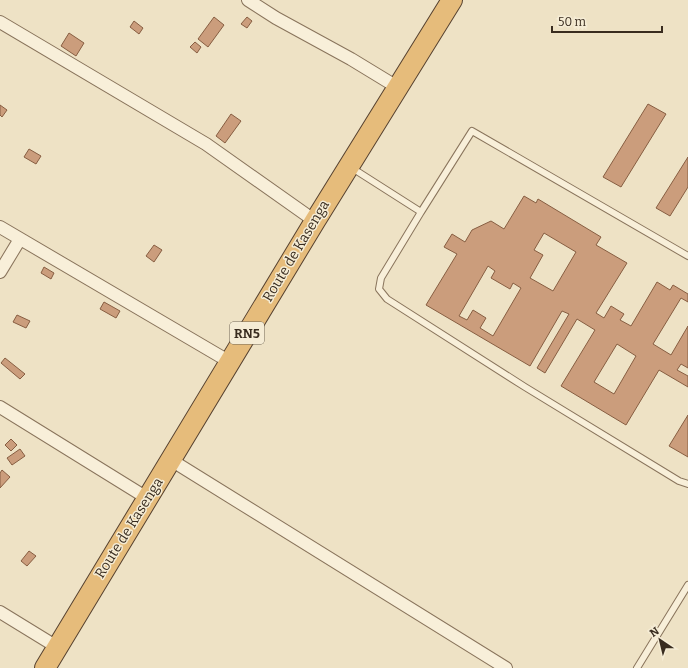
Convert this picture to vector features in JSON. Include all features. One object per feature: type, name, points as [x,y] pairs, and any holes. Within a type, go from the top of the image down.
[{"type":"highway","name":"Route de Kasenga","points":[[45,668],[314,221],[452,0]]},
{"type":"street","points":[[248,0],[276,18],[352,59],[397,87]]},
{"type":"street","points":[[0,22],[206,144],[314,221]]},
{"type":"street","points":[[0,227],[230,362]]},
{"type":"street","points":[[0,272],[20,239]]},
{"type":"street","points":[[0,407],[146,498]]},
{"type":"street","points":[[171,460],[506,668]]},
{"type":"street","points":[[0,612],[57,647]]},
{"type":"lane","points":[[688,256],[472,131],[420,212],[381,278],[379,289],[387,299],[525,387],[679,481],[688,484]]},
{"type":"lane","points":[[348,166],[420,212]]},
{"type":"lane","points":[[636,668],[688,585]]},
{"type":"building","points":[[214,17],[224,25],[208,47],[198,39]]},
{"type":"building","points":[[247,17],[252,21],[247,28],[241,24]]},
{"type":"building","points":[[134,21],[143,28],[139,34],[130,27]]},
{"type":"building","points":[[69,33],[84,43],[76,56],[61,46]]},
{"type":"building","points":[[195,42],[201,47],[197,53],[190,47]]},
{"type":"building","points":[[648,104],[666,114],[621,187],[603,177]]},
{"type":"building","points":[[0,105],[7,110],[2,117],[0,115]]},
{"type":"building","points":[[231,114],[241,121],[225,143],[216,136]]},
{"type":"building","points":[[29,149],[41,156],[36,164],[24,157]]},
{"type":"building","points":[[688,157],[688,187],[670,216],[656,208]]},
{"type":"building","points":[[524,196],[536,203],[538,199],[601,237],[596,245],[627,263],[596,313],[604,318],[611,306],[624,314],[620,320],[631,326],[657,282],[670,290],[673,285],[688,294],[688,302],[681,298],[653,344],[671,355],[688,326],[688,368],[681,364],[677,370],[688,376],[688,387],[659,370],[626,425],[561,386],[595,330],[577,319],[545,373],[537,368],[569,314],[562,311],[530,366],[426,305],[457,254],[444,247],[452,234],[465,242],[472,230],[491,221],[504,229]],"holes":[[[544,233],[576,252],[553,291],[530,278],[543,255],[534,250]],[[488,266],[495,271],[491,278],[510,289],[513,283],[521,288],[493,336],[480,328],[486,318],[473,310],[467,320],[459,316]],[[617,344],[636,356],[614,394],[594,382]]]},
{"type":"building","points":[[154,245],[162,250],[154,262],[146,256]]},
{"type":"building","points":[[44,267],[54,273],[51,279],[41,273]]},
{"type":"building","points":[[104,302],[120,311],[116,318],[100,309]]},
{"type":"building","points":[[17,315],[30,321],[26,328],[13,322]]},
{"type":"building","points":[[5,358],[25,374],[20,379],[1,363]]},
{"type":"building","points":[[688,415],[688,457],[669,446]]},
{"type":"building","points":[[11,439],[17,445],[11,451],[5,445]]},
{"type":"building","points":[[20,449],[25,456],[12,465],[7,458]]},
{"type":"building","points":[[2,470],[10,477],[0,488],[0,473]]},
{"type":"building","points":[[29,551],[36,556],[27,566],[21,561]]}]
